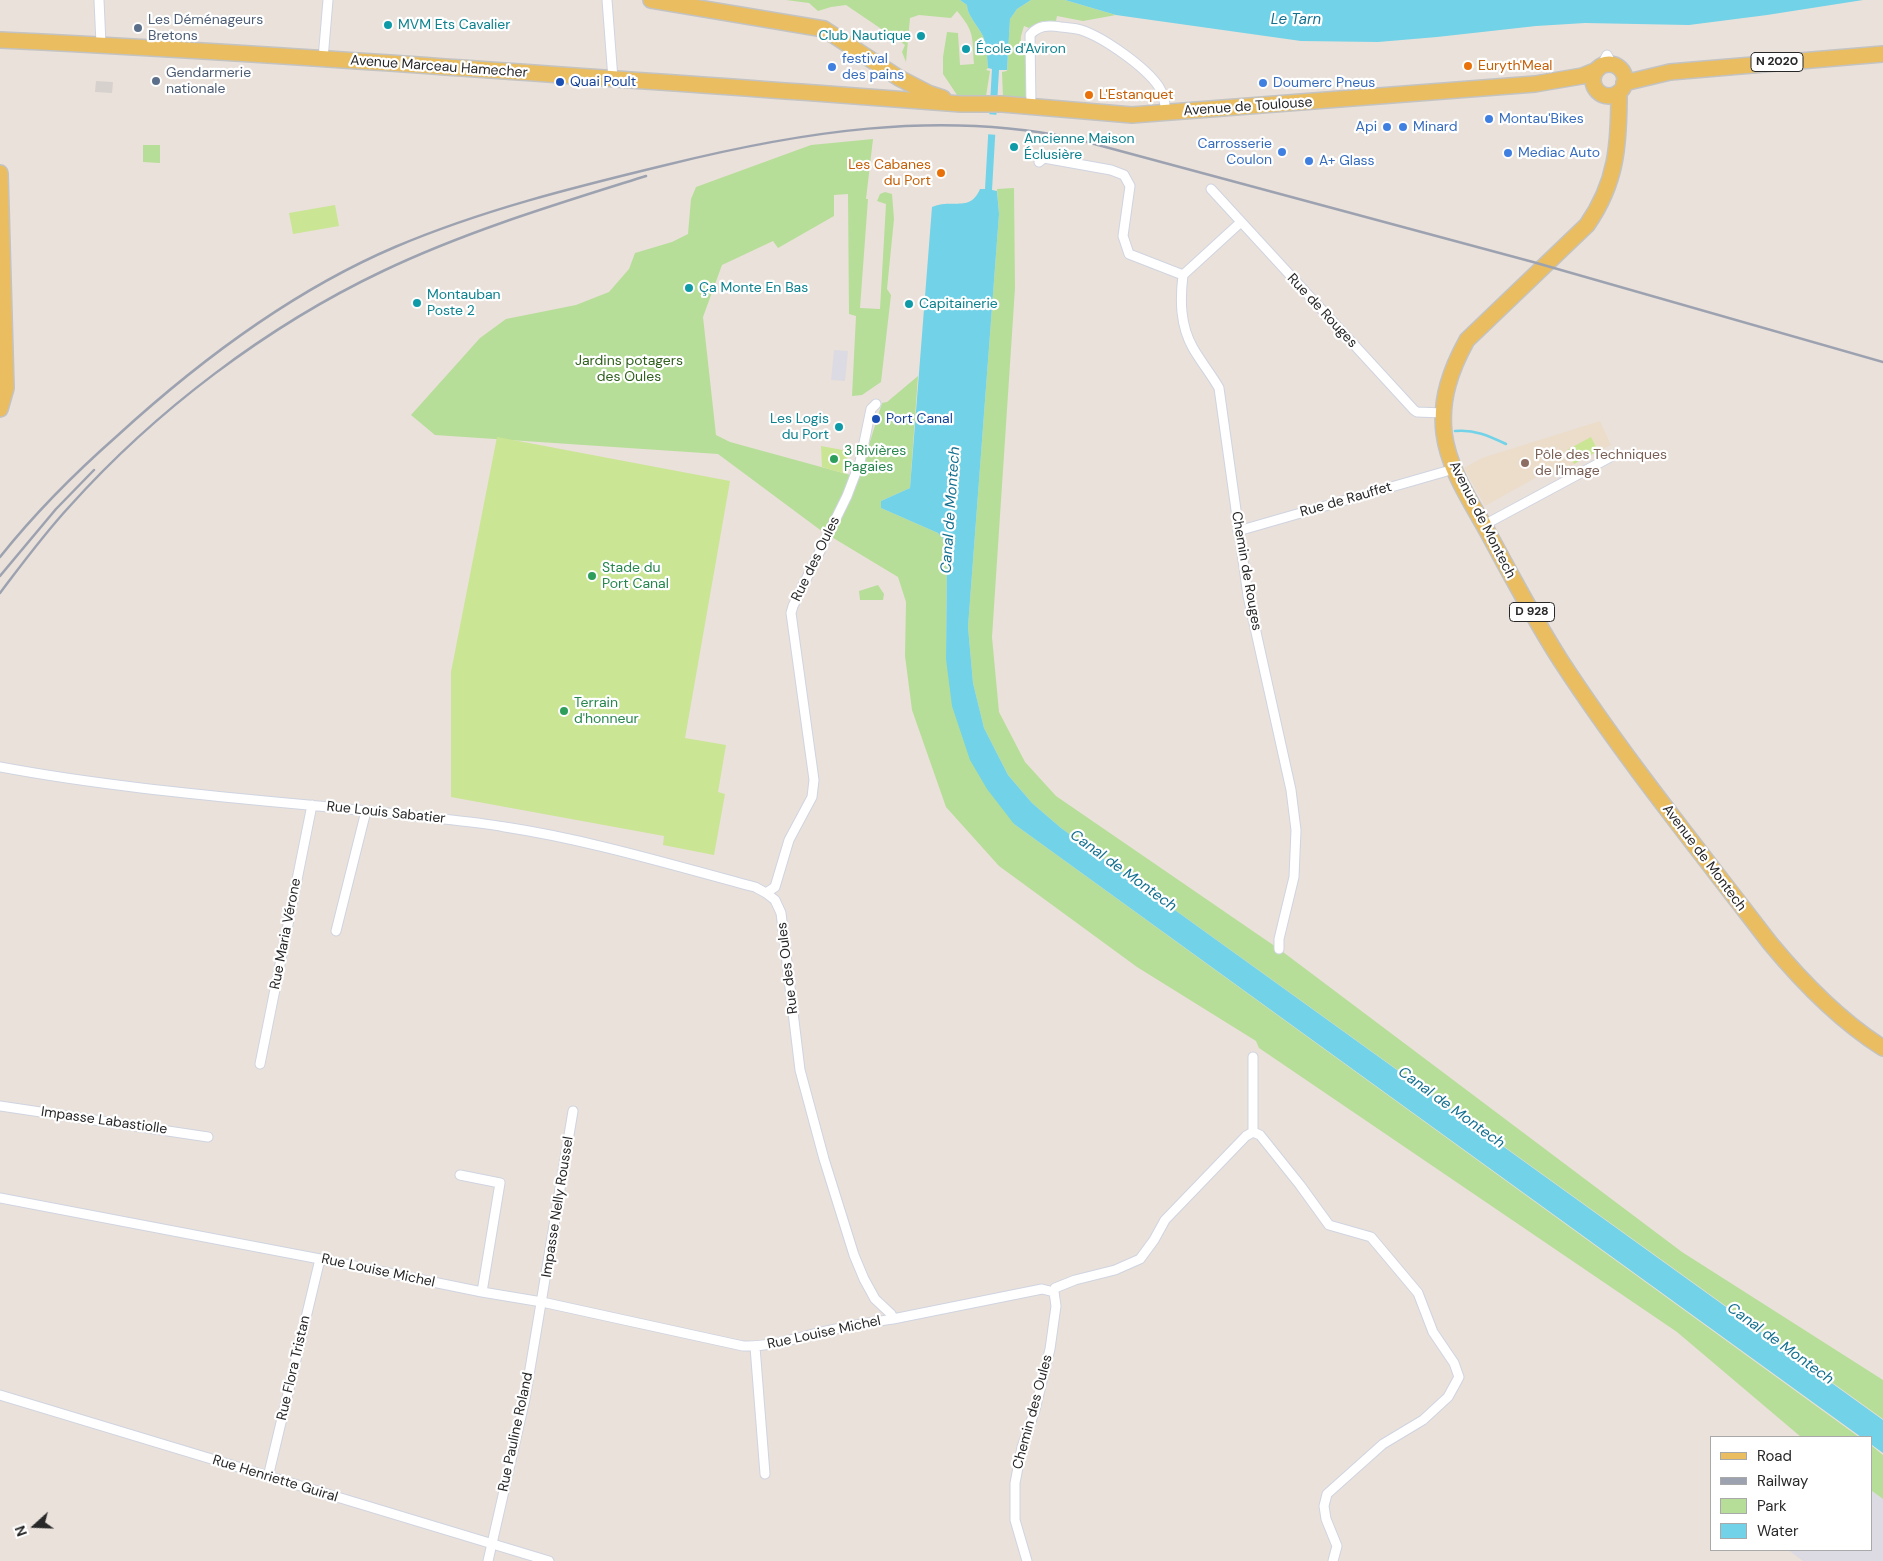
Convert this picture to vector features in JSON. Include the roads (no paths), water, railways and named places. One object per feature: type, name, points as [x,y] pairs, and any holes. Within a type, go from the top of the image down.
[{"type":"main road","points":[[652,0],[824,29],[928,93],[961,104]]},
{"type":"main road","name":"Avenue Marceau Hamecher","points":[[0,40],[101,44],[961,104]]},
{"type":"main road","name":"Avenue de Toulouse","points":[[961,104],[1002,104],[1132,115],[1535,84],[1582,76],[1670,72],[1883,54]]},
{"type":"main road","points":[[878,99],[892,96],[899,84],[893,73]]},
{"type":"main road","points":[[1599,91],[1593,79],[1612,74]]},
{"type":"main road","name":"Avenue de Toulouse","points":[[1535,84],[1582,85],[1611,96],[1612,74]]},
{"type":"main road","name":"Avenue de Montech","points":[[1612,74],[1618,134],[1613,171],[1608,188],[1597,211],[1580,232],[1494,312],[1467,340],[1454,364],[1446,391],[1443,413],[1448,452],[1454,468],[1520,592],[1567,668],[1626,754],[1770,944],[1817,997],[1870,1040],[1883,1048]]},
{"type":"main road","name":"Avenue de Montech","points":[[1599,91],[1611,109],[1618,134]]},
{"type":"main road","points":[[0,173],[6,388],[0,409]]},
{"type":"street","points":[[98,0],[101,44]]},
{"type":"street","points":[[323,59],[328,0]]},
{"type":"street","points":[[607,0],[613,79]]},
{"type":"street","points":[[1031,106],[1030,35],[1035,29],[1050,26],[1081,30],[1116,49],[1149,75],[1160,88],[1165,100],[1166,113]]},
{"type":"street","points":[[1038,162],[1044,158],[1112,170],[1124,175],[1130,186],[1123,236],[1129,254],[1183,275],[1241,222]]},
{"type":"street","name":"Rue de Rouges","points":[[1211,189],[1414,410],[1417,412],[1443,413]]},
{"type":"street","name":"Chemin de Rouges","points":[[1183,275],[1181,306],[1185,328],[1193,348],[1219,388],[1248,596],[1291,790],[1296,830],[1294,877],[1278,949]]},
{"type":"street","name":"Rue des Oules","points":[[876,404],[872,409],[860,462],[847,496],[791,613],[814,780],[812,797],[789,840],[775,887],[766,892],[775,900],[781,913],[800,1070],[824,1159],[854,1255],[864,1279],[875,1299],[891,1314],[893,1319]]},
{"type":"street","points":[[1484,525],[1616,454]]},
{"type":"street","name":"Rue de Rauffet","points":[[1238,531],[1454,468]]},
{"type":"street","name":"Rue Louis Sabatier","points":[[0,767],[141,788],[504,826],[593,844],[755,887],[766,892]]},
{"type":"street","name":"Rue Maria Vérone","points":[[260,1064],[312,805]]},
{"type":"street","points":[[336,930],[366,811]]},
{"type":"street","points":[[1253,1057],[1253,1132]]},
{"type":"street","name":"Impasse Labastiolle","points":[[0,1106],[208,1136]]},
{"type":"street","name":"Impasse Nelly Roussel","points":[[542,1302],[573,1111]]},
{"type":"street","points":[[893,1319],[1042,1289],[1054,1292],[1055,1288],[1075,1280],[1115,1270],[1140,1260],[1165,1220],[1246,1136],[1253,1132]]},
{"type":"street","points":[[1253,1132],[1260,1135],[1329,1225],[1371,1237],[1418,1293],[1433,1332],[1454,1363],[1459,1377],[1448,1397],[1423,1420],[1383,1444],[1327,1494],[1324,1506],[1326,1519],[1337,1546],[1333,1561]]},
{"type":"street","points":[[460,1175],[500,1183],[482,1292]]},
{"type":"street","name":"Rue Louise Michel","points":[[0,1198],[542,1302],[743,1346],[755,1347],[834,1329],[893,1319]]},
{"type":"street","name":"Rue Flora Tristan","points":[[268,1476],[320,1259]]},
{"type":"street","name":"Chemin des Oules","points":[[1027,1561],[1015,1520],[1015,1483],[1022,1447],[1035,1410],[1050,1350],[1056,1306],[1054,1292]]},
{"type":"street","name":"Rue Pauline Roland","points":[[488,1561],[525,1399],[542,1302]]},
{"type":"street","name":"Rue Louise Michel","points":[[755,1347],[765,1474]]},
{"type":"street","name":"Rue Henriette Guiral","points":[[0,1395],[550,1561]]},
{"type":"water","name":"Canal de Montech","points":[[960,0],[1031,0],[1017,9],[1010,19],[1007,70],[999,70],[992,190],[997,191],[999,214],[968,627],[973,683],[984,728],[1008,775],[1032,803],[1061,828],[1883,1420],[1883,1453],[1873,1446],[1873,1436],[1860,1436],[1014,824],[987,789],[970,760],[952,706],[946,659],[947,552],[945,541],[938,533],[881,508],[881,501],[910,488],[932,207],[966,203],[976,196],[980,189],[985,189],[992,69],[988,68],[983,36],[971,17],[967,5]]},
{"type":"water","name":"Le Tarn","points":[[1065,0],[1863,0],[1689,25],[1585,23],[1378,42],[1301,41],[1116,15]]},
{"type":"waterway","points":[[1455,431],[1475,432],[1506,444]]},
{"type":"railway","points":[[0,557],[41,509],[86,464],[214,354],[284,306],[320,284],[357,265],[395,247],[461,222],[563,191],[716,153],[817,135],[868,129],[970,126],[1021,130],[1072,138],[1533,262],[1883,362]]},
{"type":"railway","points":[[0,593],[33,549],[102,472],[138,437],[176,405],[255,345],[340,293],[383,271],[447,243],[513,219],[646,176]]},
{"type":"railway","points":[[0,576],[56,509],[94,470]]},
{"type":"place","name":"MVM Ets Cavalier","points":[[388,25]]},
{"type":"place","name":"Les Déménageurs Bretons","points":[[138,28]]},
{"type":"place","name":"Club Nautique","points":[[921,36]]},
{"type":"place","name":"École d'Aviron","points":[[966,49]]},
{"type":"place","name":"Euryth'Meal","points":[[1468,66]]},
{"type":"place","name":"festival des pains","points":[[832,67]]},
{"type":"place","name":"Gendarmerie nationale","points":[[156,81]]},
{"type":"place","name":"Quai Poult","points":[[560,82]]},
{"type":"place","name":"Doumerc Pneus","points":[[1263,83]]},
{"type":"place","name":"L'Estanquet","points":[[1089,95]]},
{"type":"place","name":"Montau'Bikes","points":[[1489,119]]},
{"type":"place","name":"Api","points":[[1387,127]]},
{"type":"place","name":"Minard","points":[[1403,127]]},
{"type":"place","name":"Ancienne Maison Éclusière","points":[[1014,147]]},
{"type":"place","name":"Carrosserie Coulon","points":[[1282,152]]},
{"type":"place","name":"Mediac Auto","points":[[1508,153]]},
{"type":"place","name":"A+ Glass","points":[[1309,161]]},
{"type":"place","name":"Les Cabanes du Port","points":[[941,173]]},
{"type":"place","name":"Ça Monte En Bas","points":[[689,288]]},
{"type":"place","name":"Montauban Poste 2","points":[[417,303]]},
{"type":"place","name":"Capitainerie","points":[[909,304]]},
{"type":"place","name":"Port Canal","points":[[876,419]]},
{"type":"place","name":"Les Logis du Port","points":[[839,427]]},
{"type":"place","name":"3 Rivières Pagaies","points":[[834,459]]},
{"type":"place","name":"Pôle des Techniques de l'Image","points":[[1525,463]]},
{"type":"place","name":"Stade du Port Canal","points":[[592,576]]},
{"type":"place","name":"Terrain d'honneur","points":[[564,711]]},
{"type":"park label","name":"Jardins potagers des Oules","points":[[629,370]]}]
